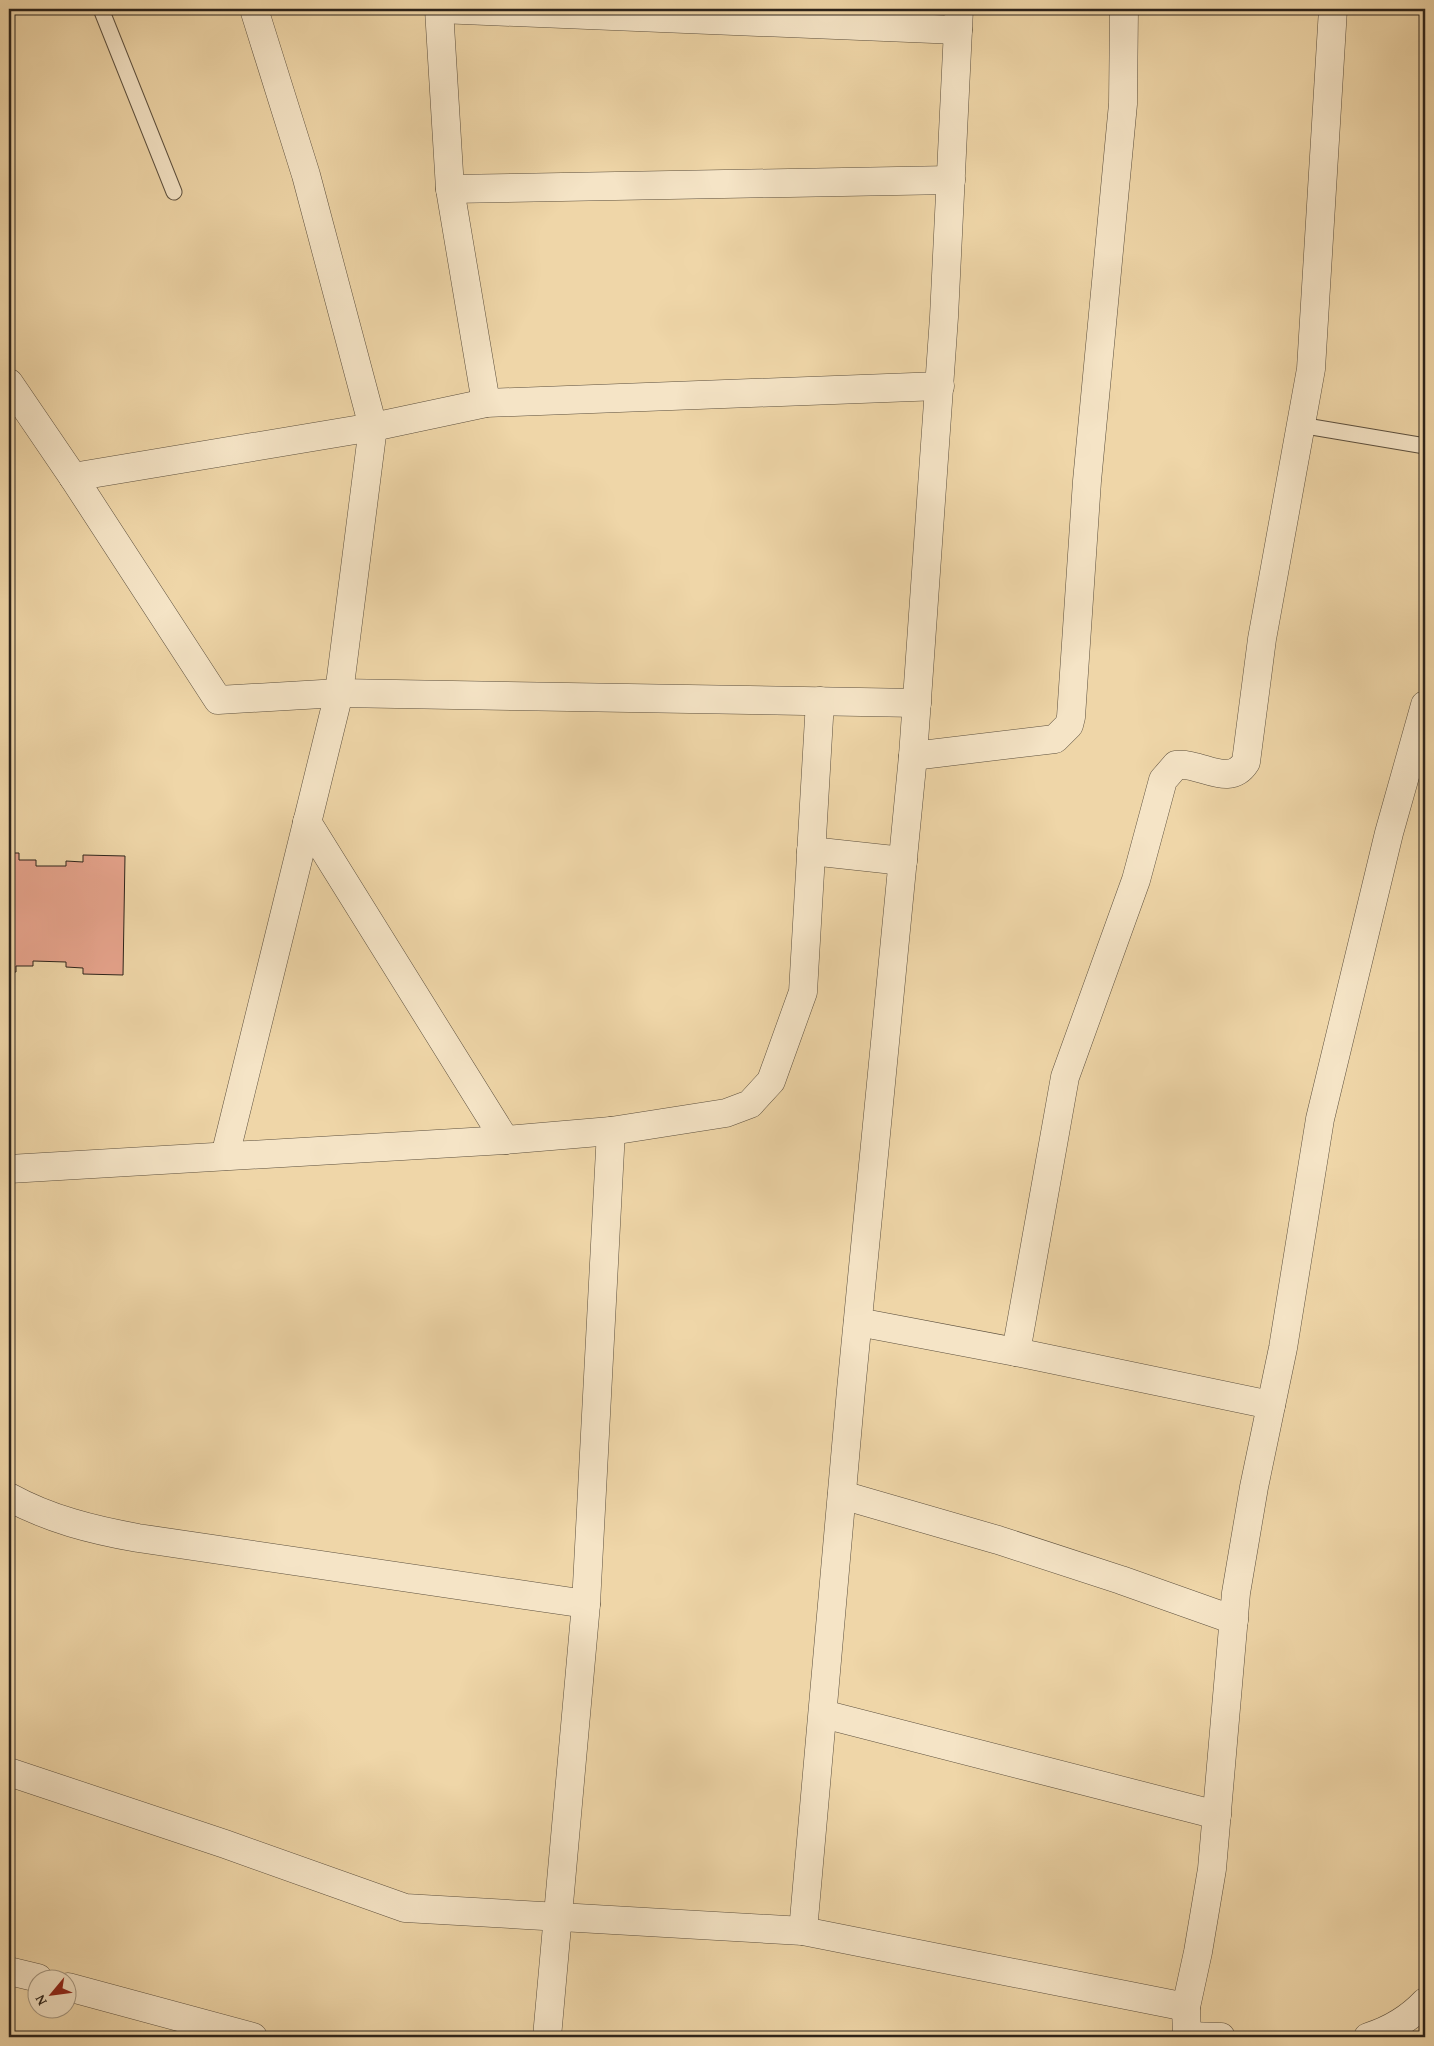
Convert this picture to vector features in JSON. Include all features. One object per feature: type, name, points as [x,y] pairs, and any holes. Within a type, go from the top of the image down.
[{"type":"street","points":[[225,1156],[339,693],[373,427],[306,175],[254,9]]},
{"type":"street","points":[[486,403],[450,189],[439,9],[959,19],[940,386],[913,756],[858,1322],[803,1931]]},
{"type":"street","points":[[913,756],[1055,738],[1069,725],[1087,481],[1123,104],[1124,9]]},
{"type":"street","points":[[1016,1352],[1065,1077],[1136,880],[1163,780],[1176,765],[1186,764],[1228,776],[1237,773],[1246,762],[1262,639],[1311,369],[1333,9]]},
{"type":"street","points":[[450,189],[951,180]]},
{"type":"street","points":[[9,383],[73,476],[218,700],[339,693],[917,703]]},
{"type":"street","points":[[73,476],[373,427],[486,403],[940,386]]},
{"type":"street","points":[[9,1169],[505,1140],[612,1131],[726,1113],[750,1104],[771,1081],[803,992],[820,701]]},
{"type":"street","points":[[1221,2037],[1187,2036],[1186,2007],[1198,1952],[1212,1869],[1236,1593],[1271,1405],[1284,1348],[1320,1119],[1389,833],[1425,705]]},
{"type":"street","points":[[307,822],[505,1140]]},
{"type":"street","points":[[812,851],[903,861]]},
{"type":"street","points":[[547,2037],[586,1604],[612,1131]]},
{"type":"street","points":[[858,1322],[1016,1352],[1271,1405]]},
{"type":"street","points":[[842,1495],[998,1540],[1121,1580],[1234,1620]]},
{"type":"street","points":[[9,1498],[52,1516],[86,1527],[138,1538],[586,1604]]},
{"type":"street","points":[[823,1714],[1217,1815]]},
{"type":"street","points":[[9,1772],[225,1844],[405,1908],[803,1931],[1186,2007]]},
{"type":"street","points":[[9,1970],[28,1975]]},
{"type":"street","points":[[78,1989],[253,2037]]},
{"type":"street","points":[[1382,2036],[1425,2002]]},
{"type":"lane","points":[[101,9],[174,192]]},
{"type":"lane","points":[[1300,425],[1425,446]]},
{"type":"building","points":[[9,853],[19,853],[19,860],[36,860],[36,866],[66,866],[66,861],[83,862],[83,855],[125,856],[123,975],[83,974],[83,968],[66,967],[66,962],[33,961],[33,966],[16,966],[16,972],[9,972]]}]
